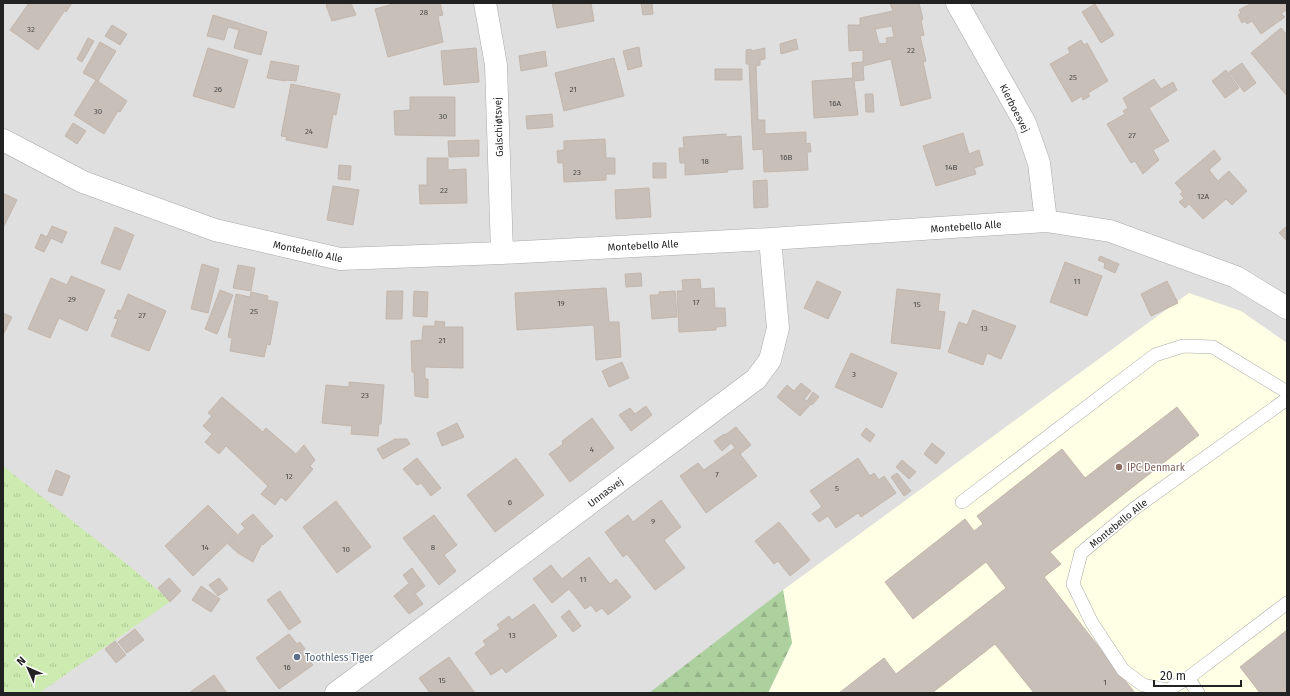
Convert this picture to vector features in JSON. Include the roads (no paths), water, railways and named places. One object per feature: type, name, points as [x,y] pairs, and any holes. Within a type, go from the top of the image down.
[{"type":"street","name":"Galschiøtsvej","points":[[485,3],[496,65],[502,252]]},
{"type":"street","name":"Kierboesvej","points":[[957,3],[1025,123],[1039,163],[1046,221]]},
{"type":"street","name":"Montebello Alle","points":[[3,140],[83,182],[215,230],[340,259],[770,239],[1046,221],[1110,232],[1236,277],[1287,308]]},
{"type":"street","name":"Unnasvej","points":[[336,693],[756,379],[770,360],[778,328],[770,239]]},
{"type":"lane","points":[[962,502],[1155,355],[1183,346],[1213,347],[1287,392]]},
{"type":"lane","name":"Montebello Alle","points":[[1287,399],[1135,508],[1081,553],[1072,584],[1092,623],[1123,670],[1143,685],[1168,690],[1188,678],[1287,604]]},
{"type":"lane","points":[[1188,678],[1198,693]]},
{"type":"place","name":"IPC Denmark","points":[[1119,467]]},
{"type":"place","name":"Toothless Tiger","points":[[297,657]]}]
